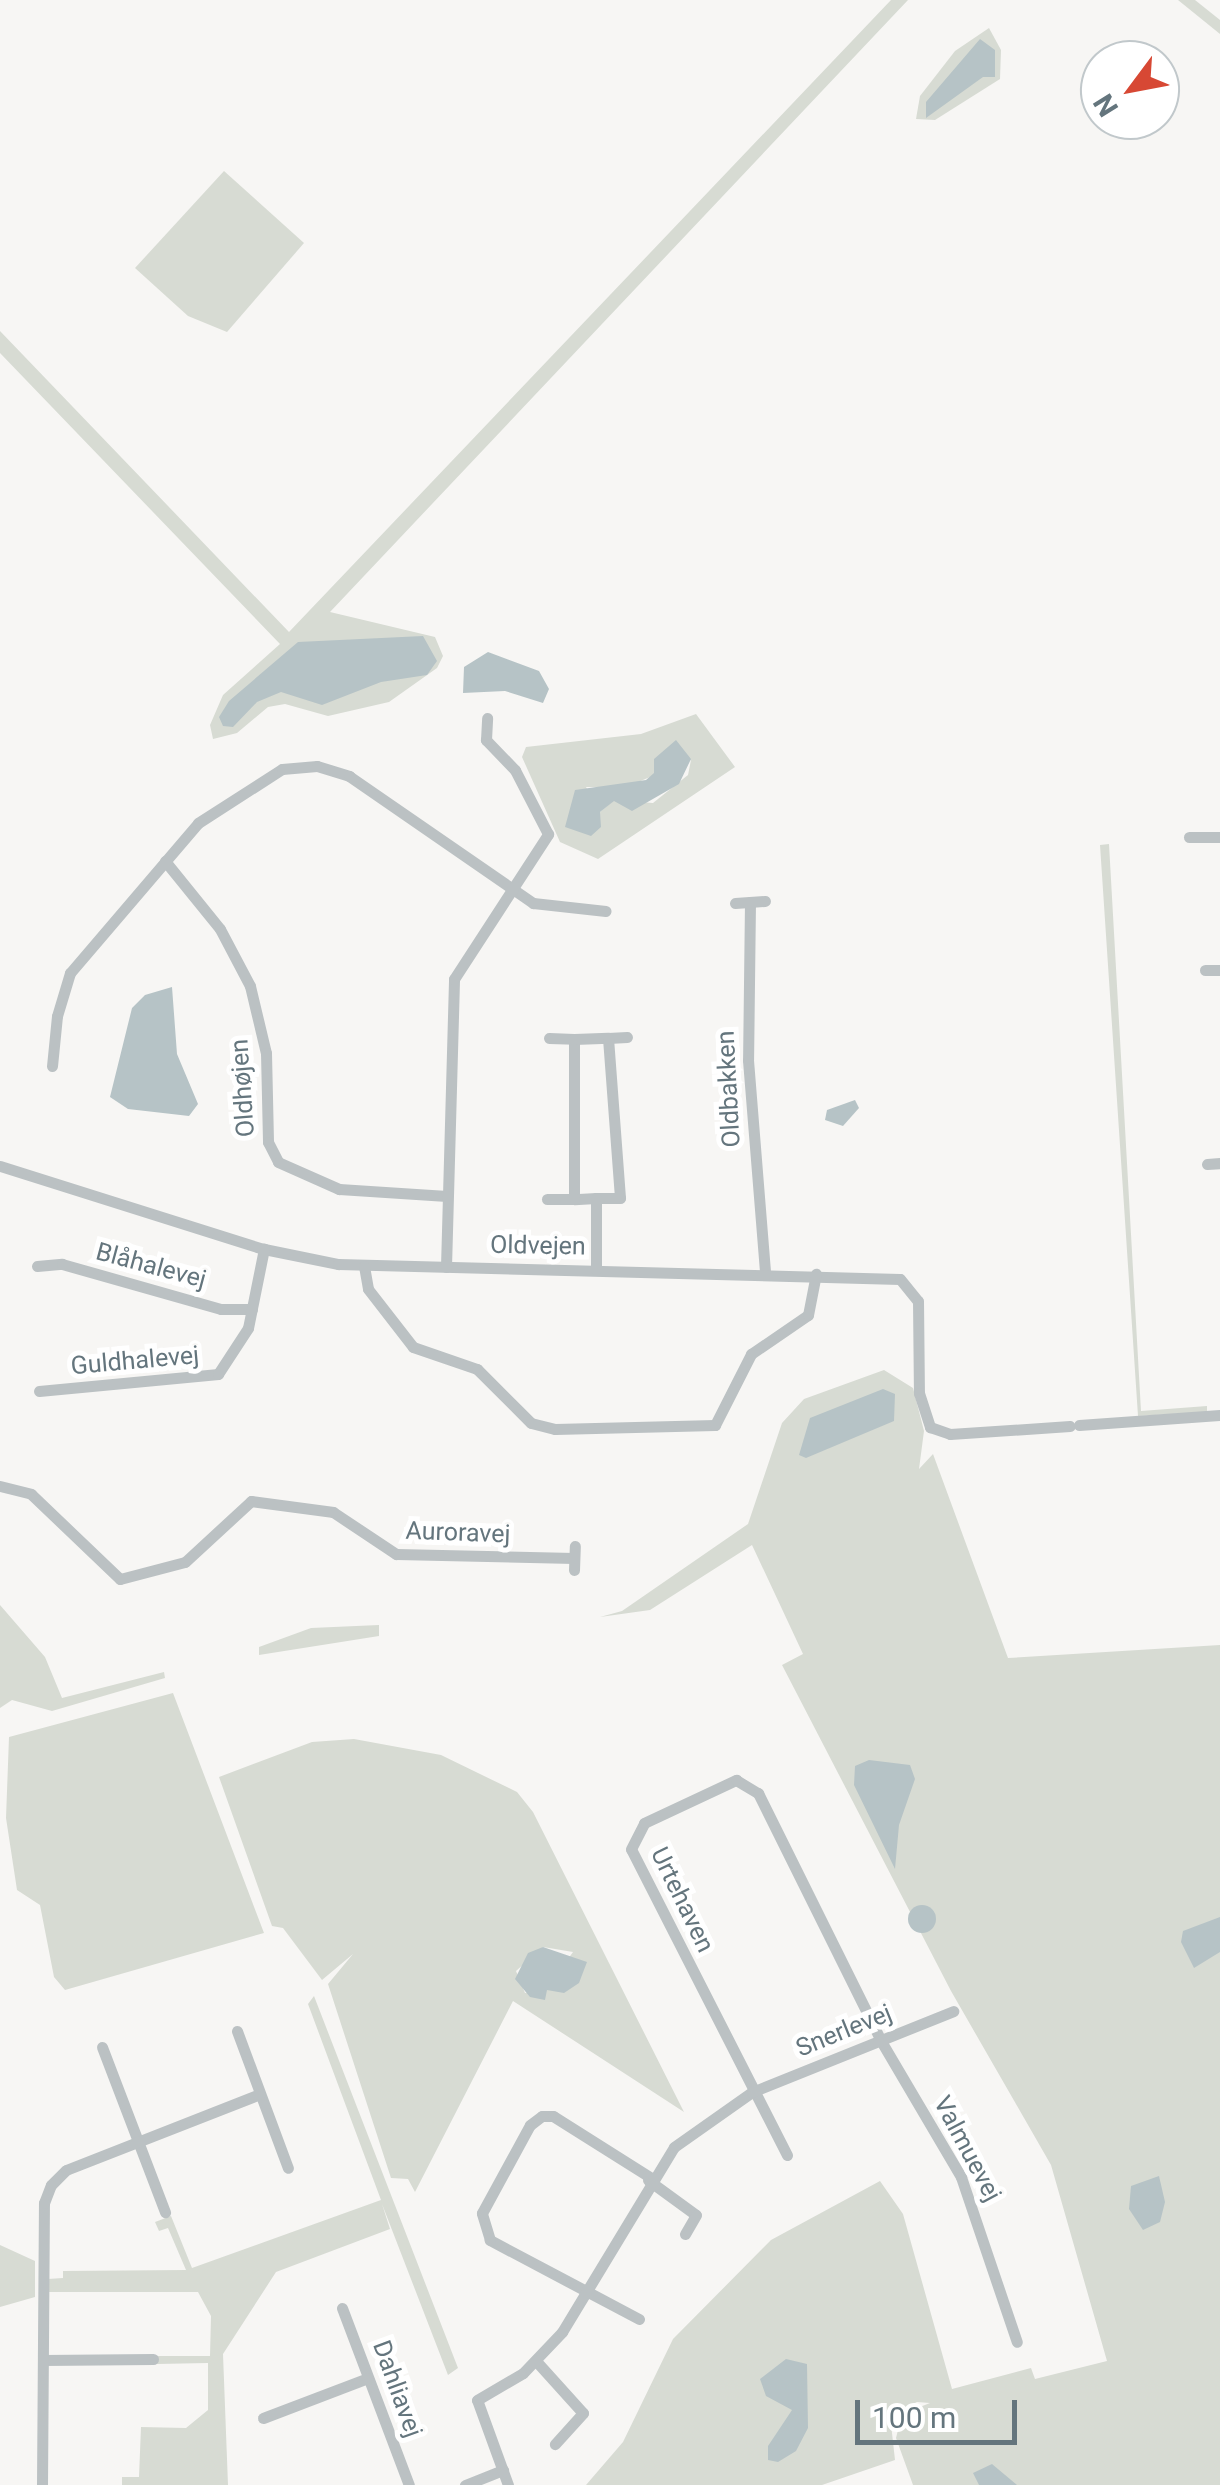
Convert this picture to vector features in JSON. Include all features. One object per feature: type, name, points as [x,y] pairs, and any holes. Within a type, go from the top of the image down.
[{"type":"street","points":[[446,1266],[454,979],[548,830],[515,770],[486,740],[486,718]]},
{"type":"street","points":[[52,1066],[57,1016],[70,972],[198,823],[248,786],[282,769],[317,766],[354,779],[510,891],[552,909],[606,911]]},
{"type":"street","points":[[1190,837],[1220,837]]},
{"type":"street","name":"Oldhøjen","points":[[164,862],[220,930],[250,986],[266,1053],[268,1142],[278,1162],[339,1189],[447,1196]]},
{"type":"street","name":"Oldbakken","points":[[750,902],[748,1060],[765,1273]]},
{"type":"street","points":[[735,903],[766,902]]},
{"type":"street","points":[[1204,970],[1220,970]]},
{"type":"street","points":[[549,1038],[627,1037]]},
{"type":"street","points":[[547,1199],[620,1198],[608,1038]]},
{"type":"street","points":[[574,1039],[574,1199]]},
{"type":"street","name":"Oldvejen","points":[[0,1166],[264,1249],[364,1266],[893,1277],[910,1286],[920,1312],[922,1414],[935,1431],[959,1434],[1220,1415]]},
{"type":"street","points":[[596,1198],[596,1269]]},
{"type":"street","name":"Guldhalevej","points":[[39,1392],[213,1377],[237,1347],[252,1309],[264,1249]]},
{"type":"street","name":"Blåhalevej","points":[[37,1266],[62,1264],[220,1309],[252,1309]]},
{"type":"street","points":[[364,1266],[368,1290],[413,1347],[477,1369],[532,1422],[555,1429],[714,1425],[751,1354],[808,1315],[816,1274]]},
{"type":"street","name":"Auroravej","points":[[0,1486],[31,1494],[120,1579],[185,1562],[251,1501],[334,1512],[396,1554],[575,1558]]},
{"type":"street","name":"Urtehaven","points":[[752,2092],[631,1849],[644,1823],[730,1781],[758,1793],[881,2041]]},
{"type":"street","name":"Snerlevej","points":[[503,2470],[476,2400],[536,2361],[587,2292],[649,2178],[695,2127],[752,2092],[953,2011]]},
{"type":"street","points":[[237,2031],[288,2168]]},
{"type":"street","name":"Valmuevej","points":[[881,2041],[971,2198],[1017,2342]]},
{"type":"street","points":[[102,2048],[165,2212]]},
{"type":"street","points":[[752,2092],[787,2154]]},
{"type":"street","points":[[42,2485],[46,2194],[66,2170],[260,2094]]},
{"type":"street","points":[[639,2318],[485,2232],[482,2213],[530,2125],[553,2116],[649,2178],[696,2215],[685,2234]]},
{"type":"street","name":"Dahliavej","points":[[342,2308],[409,2485]]},
{"type":"street","points":[[44,2360],[152,2359]]},
{"type":"street","points":[[536,2361],[583,2413],[555,2444]]},
{"type":"street","points":[[263,2418],[368,2378]]},
{"type":"street","points":[[465,2485],[503,2470],[508,2485]]},
{"type":"shaded area","points":[[891,0],[908,0],[330,612],[435,637],[443,656],[437,668],[389,702],[328,716],[285,704],[268,707],[237,733],[213,739],[210,725],[223,695],[280,644],[0,353],[0,331],[289,632]]},
{"type":"shaded area","points":[[1178,0],[1195,0],[1220,20],[1220,34]]},
{"type":"shaded area","points":[[989,28],[1001,50],[1000,79],[935,120],[916,119],[920,96],[955,51]]},
{"type":"shaded area","points":[[980,39],[995,50],[995,77],[983,77],[926,118],[926,102]]},
{"type":"shaded area","points":[[224,171],[304,243],[227,332],[188,316],[135,268]]},
{"type":"shaded area","points":[[423,636],[437,661],[427,675],[381,682],[322,705],[281,692],[257,702],[233,727],[223,726],[219,717],[229,701],[298,642]]},
{"type":"shaded area","points":[[488,652],[539,671],[549,689],[543,703],[505,691],[463,693],[464,667]]},
{"type":"shaded area","points":[[696,714],[735,767],[598,859],[560,842],[522,757],[526,747],[641,734]],"holes":[[[691,760],[688,775],[653,803],[614,800],[600,812],[586,787],[626,787]]]},
{"type":"shaded area","points":[[676,740],[691,759],[679,784],[632,811],[614,801],[600,812],[601,827],[591,836],[565,827],[575,790],[646,780],[654,773],[654,759]]},
{"type":"shaded area","points":[[1109,844],[1141,1411],[1207,1406],[1207,1412],[1138,1416],[1100,845]]},
{"type":"shaded area","points":[[172,987],[177,1054],[198,1104],[189,1116],[128,1109],[110,1097],[132,1008],[145,995]]},
{"type":"shaded area","points":[[855,1100],[859,1108],[843,1126],[825,1120],[827,1110]]},
{"type":"shaded area","points":[[884,1370],[913,1388],[924,1431],[919,1469],[933,1454],[1008,1658],[1220,1645],[1220,2485],[913,2485],[896,2438],[902,2414],[930,2403],[917,2402],[890,2415],[895,2460],[822,2485],[586,2485],[623,2442],[673,2339],[771,2240],[880,2181],[903,2214],[952,2389],[1031,2368],[1035,2379],[1107,2361],[1051,2165],[951,1991],[782,1665],[803,1654],[752,1545],[650,1610],[600,1617],[622,1611],[748,1524],[782,1423],[804,1399]]},
{"type":"shaded area","points":[[883,1389],[895,1394],[894,1421],[806,1458],[799,1455],[810,1418]]},
{"type":"shaded area","points":[[0,1605],[45,1657],[62,1698],[164,1672],[165,1678],[52,1711],[12,1700],[0,1708]]},
{"type":"shaded area","points":[[379,1625],[379,1636],[259,1655],[259,1647],[311,1628]]},
{"type":"shaded area","points":[[173,1693],[264,1933],[65,1990],[54,1977],[40,1905],[17,1890],[6,1818],[9,1737]]},
{"type":"shaded area","points":[[354,1739],[441,1755],[517,1792],[533,1812],[684,2112],[513,2001],[415,2192],[408,2179],[391,2178],[328,1984],[353,1954],[322,1980],[283,1928],[272,1926],[219,1777],[312,1742]],"holes":[[[543,1947],[573,1952],[546,1990],[525,1993],[516,1971]]]},
{"type":"shaded area","points":[[869,1760],[910,1765],[915,1779],[899,1825],[895,1869],[854,1785],[855,1766]]},
{"type":"shaded area","points":[[922,1905],[932,1909],[936,1919],[932,1929],[922,1933],[912,1929],[908,1919],[912,1909]]},
{"type":"shaded area","points":[[1220,1917],[1220,1952],[1194,1968],[1181,1942],[1183,1931]]},
{"type":"shaded area","points":[[543,1947],[587,1962],[579,1983],[564,1993],[547,1990],[545,2000],[530,1997],[515,1979],[528,1953]]},
{"type":"shaded area","points":[[314,1996],[458,2368],[448,2375],[382,2204],[390,2229],[276,2272],[223,2354],[228,2485],[122,2485],[122,2477],[139,2477],[141,2427],[186,2428],[208,2410],[208,2363],[157,2364],[157,2356],[210,2356],[211,2316],[198,2292],[48,2292],[48,2279],[63,2278],[63,2271],[186,2270],[168,2228],[159,2231],[155,2222],[171,2216],[192,2268],[381,2200],[308,2004]]},
{"type":"shaded area","points":[[1159,2176],[1165,2202],[1160,2222],[1143,2230],[1129,2209],[1131,2186]]},
{"type":"shaded area","points":[[0,2245],[35,2261],[35,2297],[0,2307]]},
{"type":"shaded area","points":[[786,2359],[807,2364],[808,2428],[796,2451],[778,2462],[768,2460],[768,2446],[792,2410],[766,2396],[760,2379]]},
{"type":"shaded area","points":[[992,2464],[1017,2485],[979,2485],[973,2473]]}]
